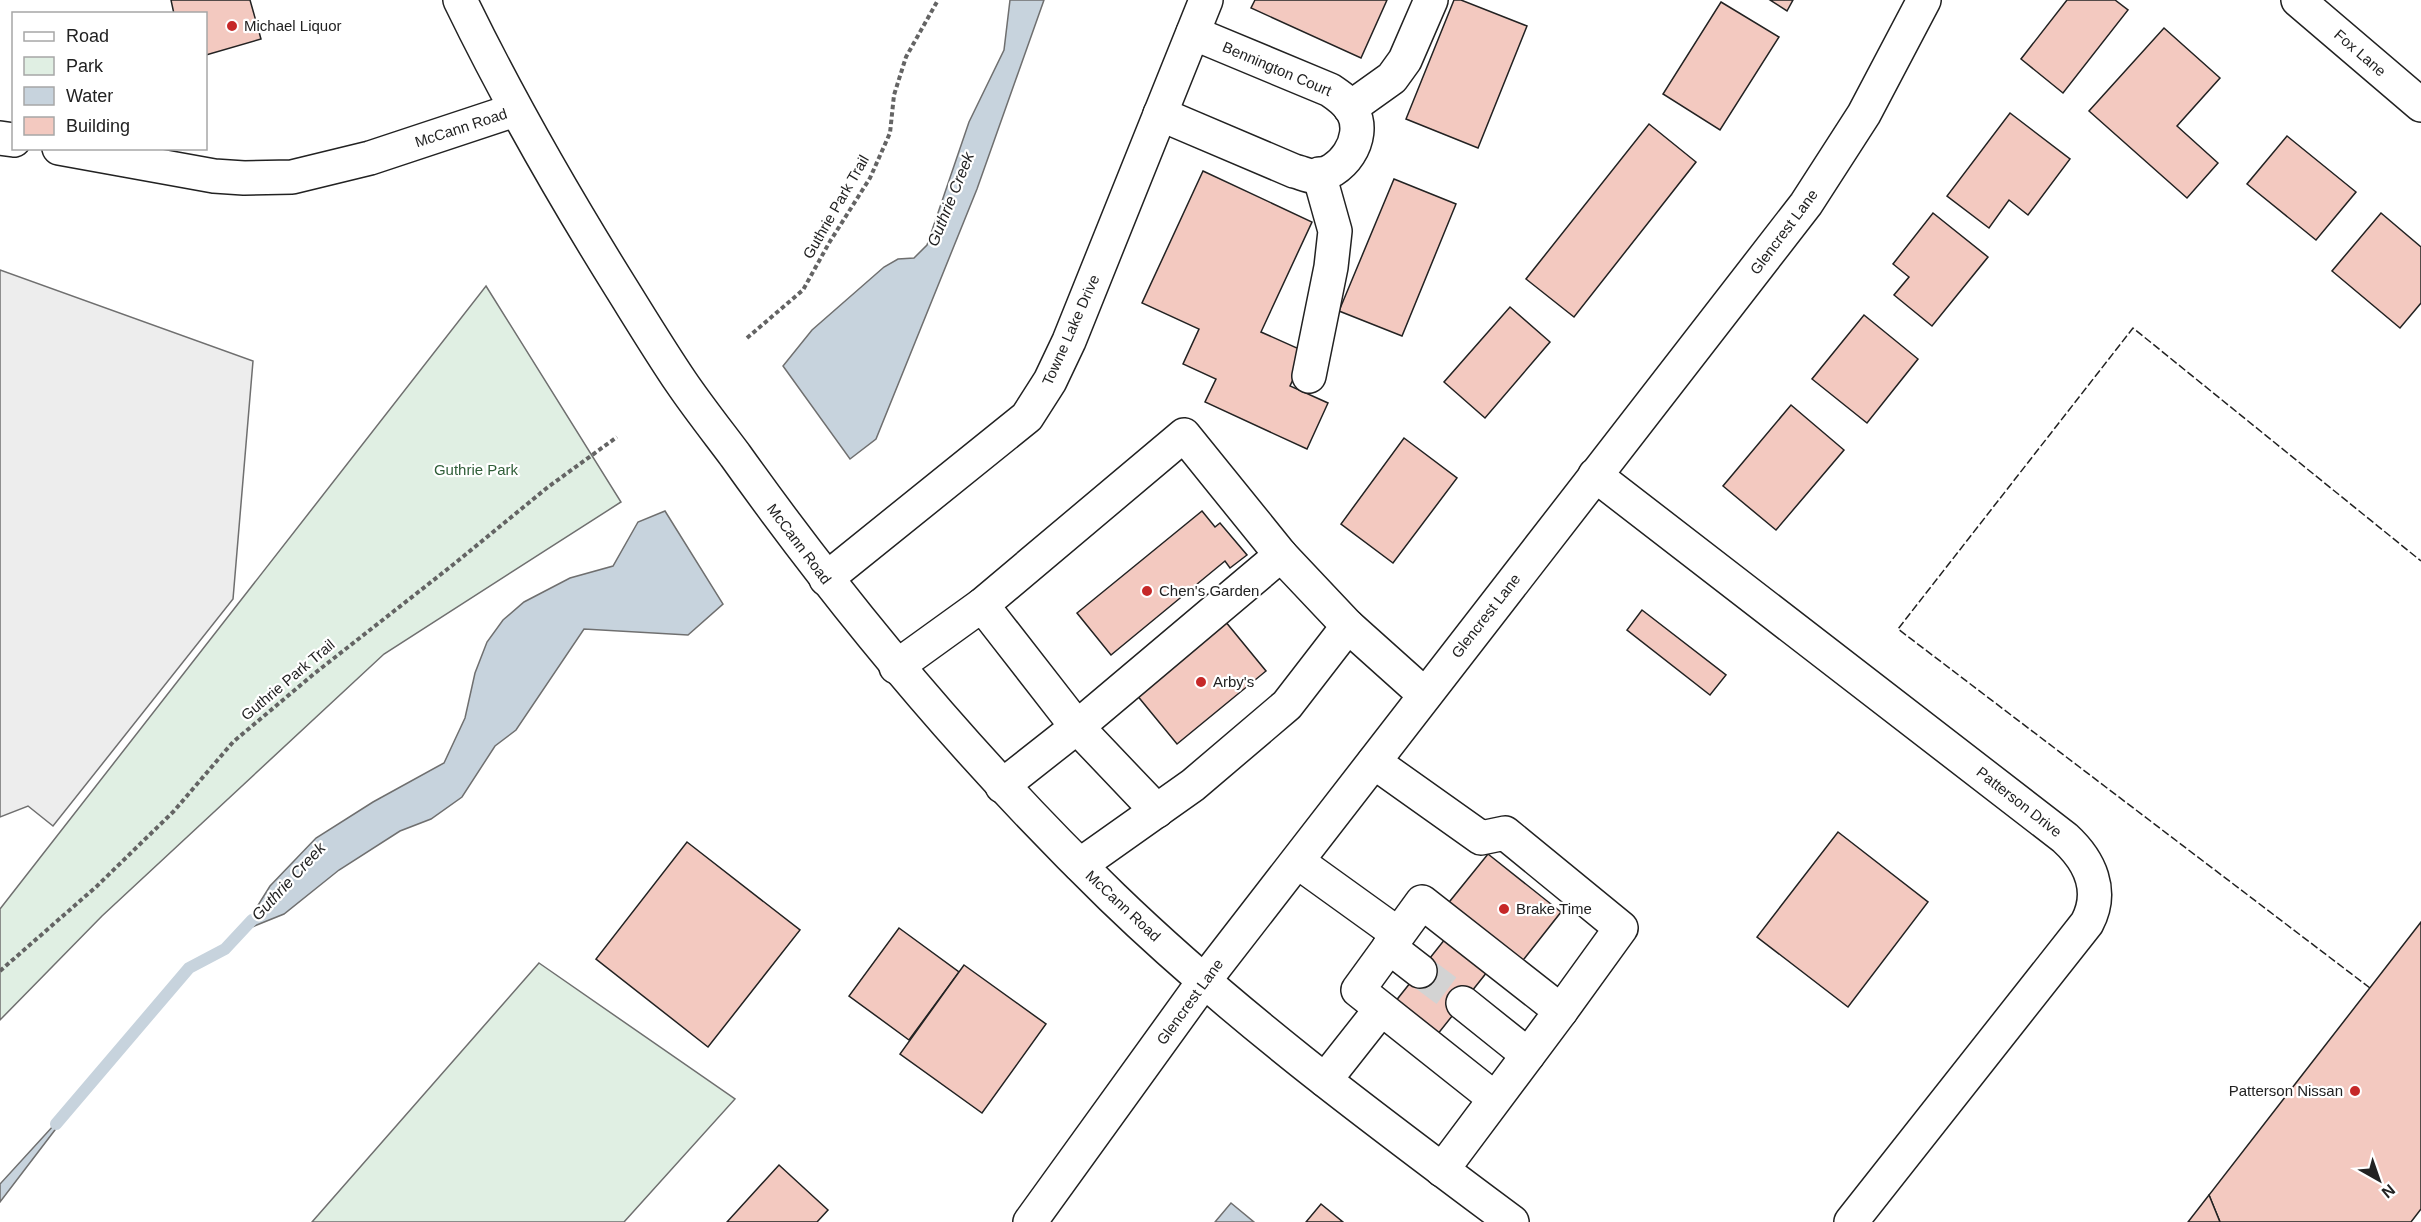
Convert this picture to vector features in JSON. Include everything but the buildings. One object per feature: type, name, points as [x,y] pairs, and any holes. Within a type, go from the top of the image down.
[{"type":"street","points":[[460,0],[516,110]]},
{"type":"street","name":"Towne Lake Drive","points":[[826,579],[1027,417],[1050,381],[1069,340],[1206,0]]},
{"type":"street","points":[[1160,114],[1294,171],[1312,176],[1328,173],[1345,161],[1358,130],[1354,113],[1350,108],[1392,78],[1405,60],[1431,0]]},
{"type":"street","name":"Glencrest Lane","points":[[1030,1222],[1204,981],[1790,226],[1826,176],[1864,114],[1924,0]]},
{"type":"street","name":"Fox Lane","points":[[2298,0],[2421,105]]},
{"type":"street","name":"Bennington Court","points":[[1193,33],[1330,90],[1343,99],[1350,108]]},
{"type":"street","name":"McCann Road","points":[[70,150],[214,176],[268,178],[313,172],[370,158],[516,110],[573,211],[681,382],[826,579],[896,667],[1002,786],[1080,865],[1204,981],[1325,1080],[1512,1222]]},
{"type":"street","points":[[1309,376],[1331,267],[1335,231],[1319,174]]},
{"type":"street","points":[[896,667],[982,605],[1184,435],[1281,555],[1348,626],[1425,695]]},
{"type":"street","name":"Patterson Drive","points":[[1595,475],[2065,838],[2082,855],[2092,874],[2094,904],[2092,913],[2081,931],[1851,1222]]},
{"type":"street","points":[[1002,786],[1077,727],[1281,555]]},
{"type":"street","points":[[982,605],[1077,727],[1157,811]]},
{"type":"street","points":[[1080,865],[1193,785],[1287,705],[1348,626]]},
{"type":"street","points":[[1374,762],[1481,838],[1505,833],[1621,928],[1442,1170]]},
{"type":"street","points":[[1298,862],[1394,941],[1420,970]]},
{"type":"street","points":[[1494,1098],[1358,990],[1422,902],[1561,1011]]},
{"type":"street","points":[[1463,1003],[1528,1055]]},
{"type":"street","points":[[1325,1080],[1381,1008]]},
{"type":"path","name":"Guthrie Park Trail","points":[[747,338],[803,290],[829,243],[870,178],[890,133],[894,95],[906,57],[938,0]]},
{"type":"path","name":"Guthrie Park Trail","points":[[0,971],[97,886],[166,819],[242,734],[315,672],[454,564],[548,486],[617,437]]},
{"type":"green space","name":"Guthrie Park","points":[[486,286],[621,502],[384,654],[102,916],[0,1020],[0,909]]},
{"type":"green space","points":[[539,963],[735,1099],[624,1222],[312,1222]]},
{"type":"shaded area","points":[[0,270],[253,361],[233,599],[53,826],[28,806],[0,817]]},
{"type":"water","points":[[1010,0],[1044,0],[977,189],[876,439],[850,459],[783,366],[812,330],[884,267],[898,259],[914,258],[927,245],[969,122],[1004,50]]},
{"type":"water","points":[[665,511],[723,604],[688,635],[584,629],[516,730],[495,746],[462,797],[431,819],[400,831],[339,870],[284,914],[242,931],[270,886],[316,838],[373,802],[444,763],[465,718],[475,673],[487,642],[503,620],[524,602],[570,578],[613,566],[638,522]]},
{"type":"water","points":[[65,1113],[61,1122],[0,1202],[0,1184]]},
{"type":"water","points":[[1231,1203],[1254,1222],[1215,1222]]},
{"type":"waterway","name":"Guthrie Creek","points":[[56,1124],[189,968],[225,949],[252,920]]},
{"type":"tunnel","points":[[1420,971],[1463,1003]]},
{"type":"fence","points":[[2370,988],[1898,629],[2133,328],[2421,561]]},
{"type":"place","name":"Michael Liquor","points":[[232,26]]},
{"type":"place","name":"Chen's Garden","points":[[1147,591]]},
{"type":"place","name":"Arby's","points":[[1201,682]]},
{"type":"place","name":"Brake Time","points":[[1504,909]]},
{"type":"place","name":"Patterson Nissan","points":[[2355,1091]]}]
